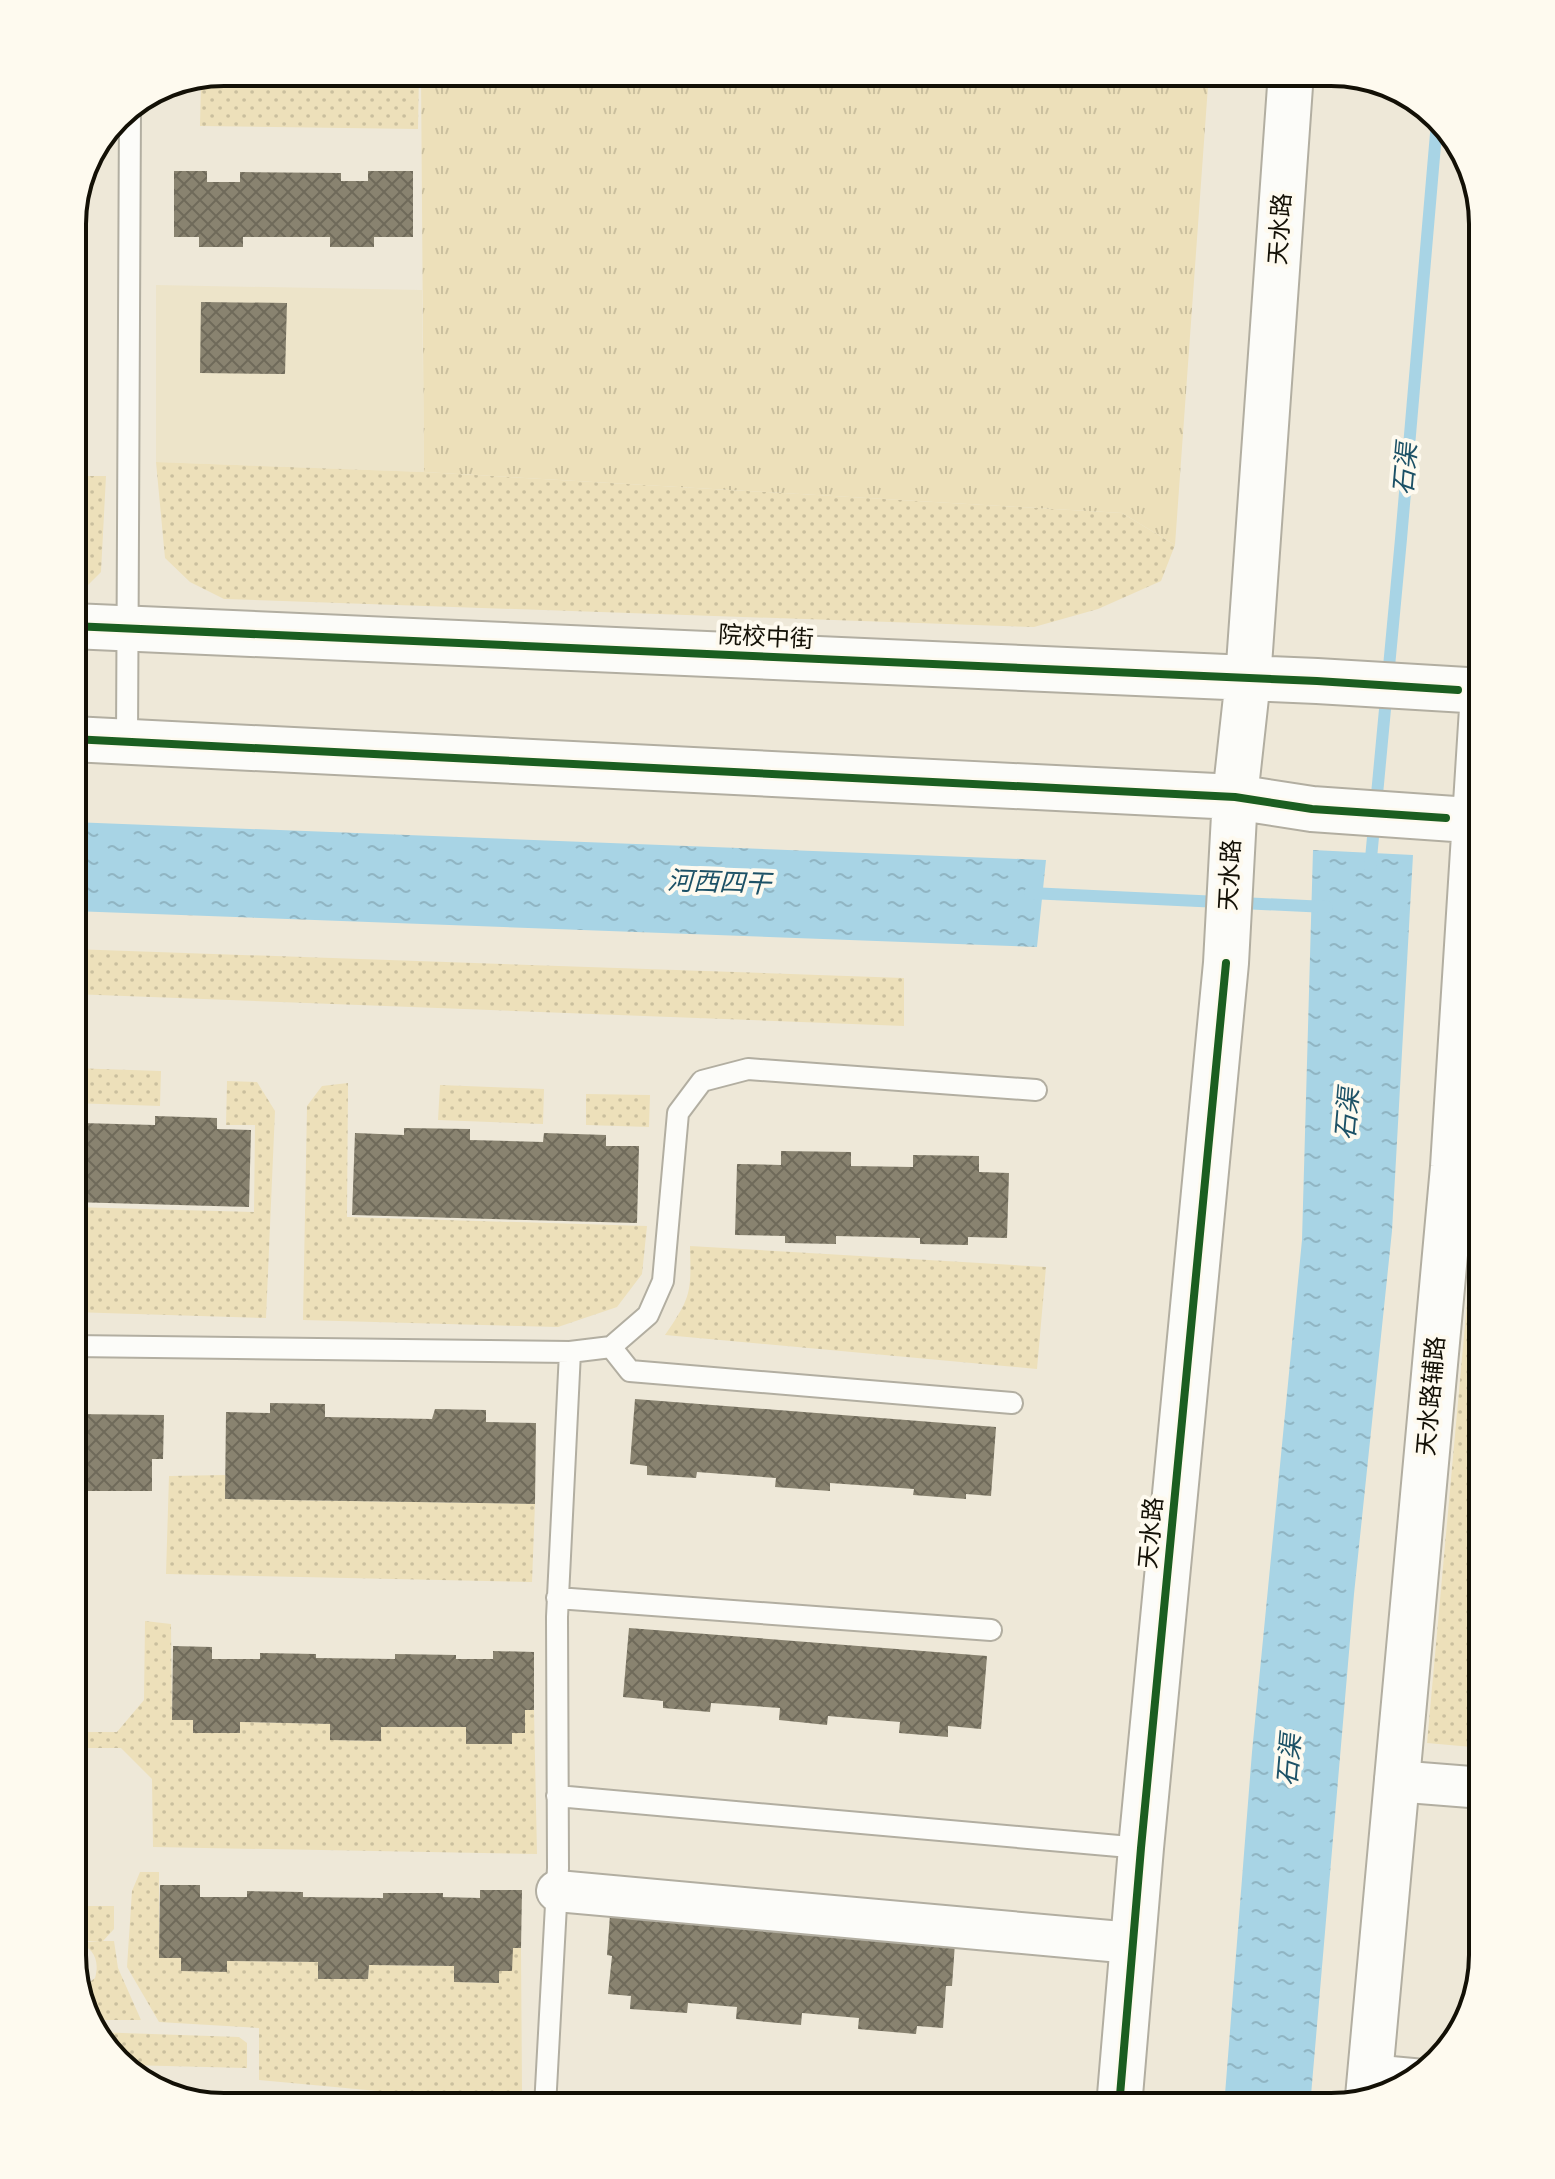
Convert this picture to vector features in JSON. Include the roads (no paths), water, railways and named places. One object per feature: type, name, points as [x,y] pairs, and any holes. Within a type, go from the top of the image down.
[{"type":"street","name":"天水路","points":[[1120,2093],[1226,963],[1231,851],[1248,679],[1290,86]]},
{"type":"street","name":"院校中街","points":[[86,627],[1317,681],[1469,692]]},
{"type":"street","points":[[86,740],[1235,797],[1312,809],[1468,820]]},
{"type":"street","name":"天水路辅路","points":[[1369,2081],[1395,1781],[1468,1168],[1468,820]]},
{"type":"street","points":[[1395,1781],[1469,1787]]},
{"type":"street","points":[[557,1891],[1132,1943]]},
{"type":"lane","points":[[127,741],[130,124]]},
{"type":"lane","points":[[86,1346],[570,1352],[611,1347],[648,1315],[663,1281],[678,1113],[702,1081],[748,1069],[1036,1090]]},
{"type":"lane","points":[[611,1347],[630,1371],[1012,1403]]},
{"type":"lane","points":[[546,2093],[557,1891],[557,1598],[570,1352]]},
{"type":"lane","points":[[557,1598],[991,1630]]},
{"type":"lane","points":[[557,1796],[1141,1848]]},
{"type":"lane","points":[[1369,2081],[1397,2075]]},
{"type":"water","points":[[86,823],[1046,860],[1037,947],[86,912]]},
{"type":"water","points":[[1313,850],[1413,855],[1392,1231],[1354,1594],[1311,2093],[1225,2093],[1252,1752],[1302,1240]]},
{"type":"waterway","name":"石渠","points":[[1370,869],[1436,135]]},
{"type":"waterway","name":"河西四干","points":[[1030,893],[1327,907]]}]
